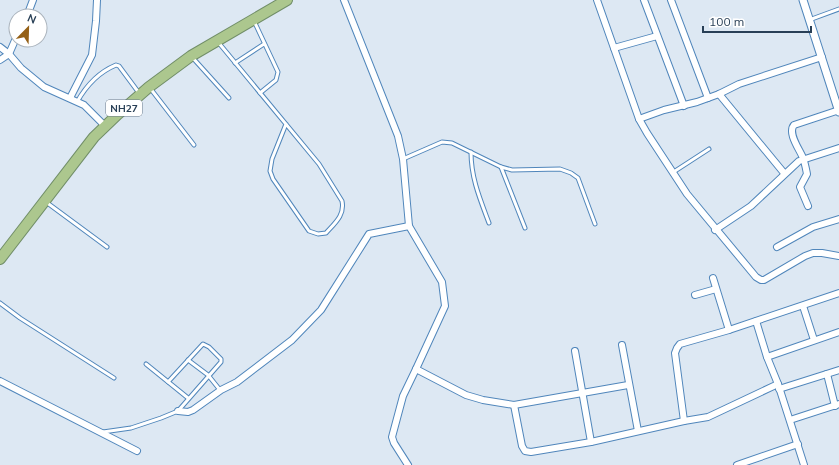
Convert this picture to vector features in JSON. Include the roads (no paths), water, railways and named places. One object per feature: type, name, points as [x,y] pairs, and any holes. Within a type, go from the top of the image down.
[{"type":"highway","name":"NH27","points":[[0,259],[94,137],[140,94],[191,56],[254,19],[275,2],[287,0]]},
{"type":"street","points":[[70,98],[92,55],[97,0]]},
{"type":"street","points":[[344,0],[382,101],[398,136],[403,159],[409,226],[442,282],[445,306],[403,396],[392,437],[394,443],[408,465]]},
{"type":"street","points":[[597,0],[639,119],[672,173],[687,194],[715,230],[756,277],[761,280],[813,253],[822,253],[839,257]]},
{"type":"street","points":[[644,0],[684,106]]},
{"type":"street","points":[[671,0],[708,98]]},
{"type":"street","points":[[803,0],[839,111],[794,125],[792,128],[792,133],[804,158],[807,176],[800,187],[808,206]]},
{"type":"street","points":[[614,48],[657,36]]},
{"type":"street","points":[[0,47],[9,54],[21,68],[44,87],[70,98],[84,106],[105,126]]},
{"type":"street","points":[[0,60],[9,54],[12,48]]},
{"type":"street","points":[[639,119],[664,110],[684,106],[708,98],[739,84],[822,57]]},
{"type":"street","points":[[719,94],[784,173]]},
{"type":"street","points":[[715,230],[751,206],[784,173],[799,161],[804,158],[839,148]]},
{"type":"street","points":[[777,247],[813,227],[839,219]]},
{"type":"street","points":[[178,411],[188,412],[192,410],[221,390],[236,382],[292,340],[321,310],[369,234],[409,226]]},
{"type":"street","points":[[712,278],[729,330]]},
{"type":"street","points":[[694,295],[716,289]]},
{"type":"street","points":[[684,421],[675,353],[680,344],[729,330],[839,294]]},
{"type":"street","points":[[803,306],[814,340]]},
{"type":"street","points":[[756,321],[767,357],[779,386],[804,465]]},
{"type":"street","points":[[767,357],[839,332]]},
{"type":"street","points":[[622,345],[628,385],[638,431]]},
{"type":"street","points":[[575,351],[591,442]]},
{"type":"street","points":[[416,369],[466,395],[483,400],[514,405],[628,385]]},
{"type":"street","points":[[514,405],[522,446],[525,451],[531,452],[591,442],[708,417],[779,386],[839,370]]},
{"type":"street","points":[[790,420],[837,405],[827,374]]},
{"type":"street","points":[[0,381],[137,451]]},
{"type":"street","points":[[737,465],[798,444]]},
{"type":"lane","points":[[810,20],[839,9]]},
{"type":"lane","points":[[254,19],[264,44],[278,72],[276,80],[260,93]]},
{"type":"lane","points":[[217,41],[235,63],[286,124],[319,164],[342,201],[344,207],[342,215],[326,233],[318,234],[308,231],[273,179],[270,171],[272,159],[286,124]]},
{"type":"lane","points":[[235,63],[264,44]]},
{"type":"lane","points":[[191,56],[228,98]]},
{"type":"lane","points":[[77,102],[90,83],[109,68],[116,65],[119,66],[140,94]]},
{"type":"lane","points":[[149,87],[194,145]]},
{"type":"lane","points":[[403,159],[442,142],[452,143],[501,167],[512,170],[560,169],[571,173],[578,178],[595,224]]},
{"type":"lane","points":[[672,173],[709,149]]},
{"type":"lane","points":[[471,152],[471,168],[479,198],[489,223]]},
{"type":"lane","points":[[501,167],[525,228]]},
{"type":"lane","points":[[45,201],[107,248]]},
{"type":"lane","points":[[0,303],[20,318],[114,378]]},
{"type":"lane","points":[[101,433],[131,428],[178,411],[221,362],[221,359],[209,347],[203,344],[168,382]]},
{"type":"lane","points":[[188,360],[208,375],[221,390]]},
{"type":"lane","points":[[146,364],[188,398]]}]
